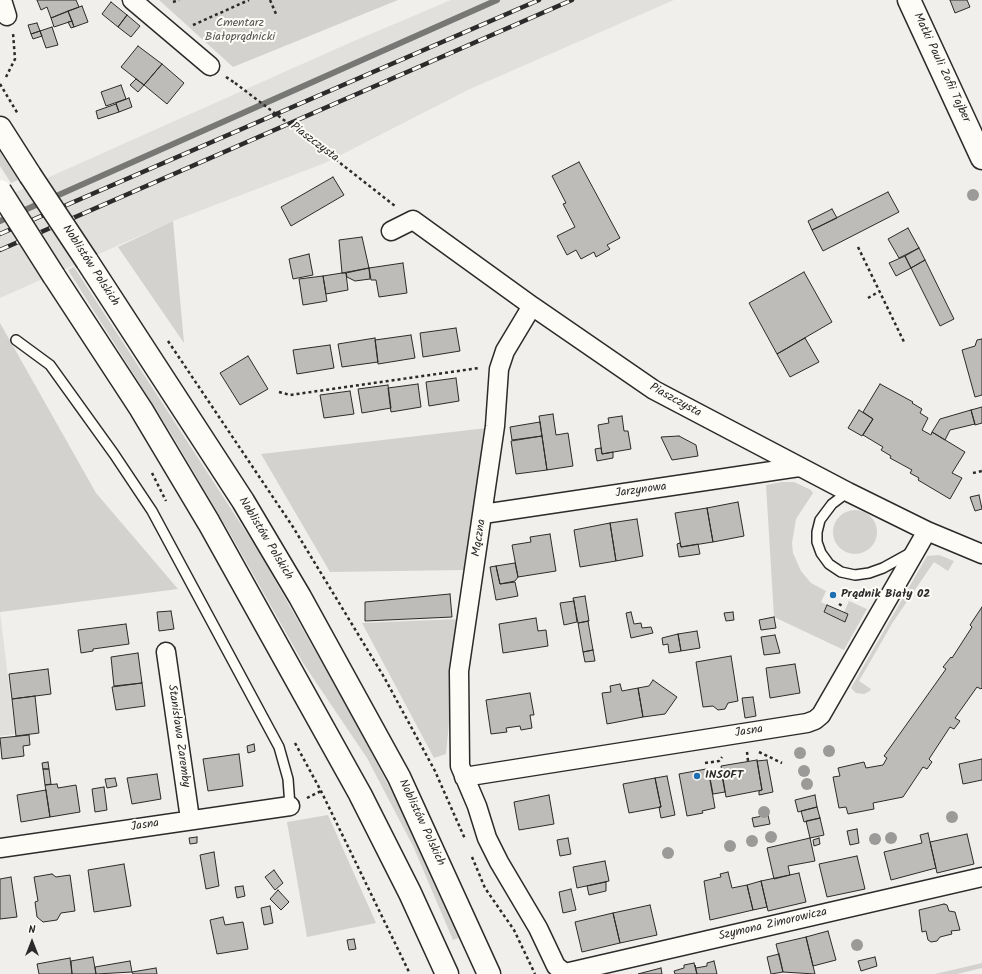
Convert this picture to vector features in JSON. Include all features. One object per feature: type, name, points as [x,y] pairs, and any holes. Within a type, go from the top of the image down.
[{"type":"main road","name":"Matki Pauli Zofii Tajber","points":[[909,0],[982,158]]},
{"type":"main road","name":"Noblistów Polskich","points":[[0,128],[243,501],[300,597],[399,777],[489,974]]},
{"type":"main road","points":[[0,191],[142,409],[240,578],[360,794],[410,893],[447,974]]},
{"type":"street","points":[[132,0],[210,66]]},
{"type":"street","name":"Piaszczysta","points":[[391,231],[413,220],[532,306],[654,390],[848,492],[927,531],[982,554]]},
{"type":"street","name":"Mączna","points":[[532,306],[505,351],[500,370],[495,426],[460,672],[460,766],[477,806],[487,838],[499,862],[538,928],[556,966],[565,973]]},
{"type":"street","name":"Jarzynowa","points":[[483,514],[799,467]]},
{"type":"street","name":"Jasna","points":[[464,777],[807,723],[815,720],[821,715],[927,531]]},
{"type":"street","name":"Stanisława Zaremby","points":[[166,652],[190,819]]},
{"type":"street","name":"Jasna","points":[[0,848],[190,819],[290,806]]},
{"type":"street","name":"Szymona Zimorowicza","points":[[565,973],[982,877]]},
{"type":"lane","points":[[16,340],[50,365],[114,454],[152,512],[279,747],[288,779],[290,806]]},
{"type":"lane","points":[[848,492],[832,504],[825,511],[820,520],[817,532],[817,542],[821,553],[829,564],[848,574],[855,575],[869,573],[883,568],[916,549]]},
{"type":"path","points":[[173,2],[179,0]]},
{"type":"path","points":[[189,27],[249,0]]},
{"type":"path","points":[[270,0],[276,14]]},
{"type":"path","points":[[5,8],[13,34],[14,59],[6,77]]},
{"type":"path","name":"Piaszczysta","points":[[235,83],[392,203]]},
{"type":"path","points":[[858,247],[905,344]]},
{"type":"path","points":[[868,298],[880,292]]},
{"type":"path","points":[[279,392],[290,395],[471,368],[500,370]]},
{"type":"path","points":[[973,473],[982,471]]},
{"type":"path","points":[[839,604],[844,607]]},
{"type":"path","points":[[748,761],[746,751],[753,748],[782,763]]},
{"type":"path","points":[[705,764],[719,761],[724,753]]},
{"type":"path","points":[[321,791],[410,974]]},
{"type":"shaded area","points":[[451,0],[674,0],[470,89],[325,163],[173,221],[0,298],[0,199],[347,44]]},
{"type":"shaded area","points":[[0,612],[15,734],[0,736]]},
{"type":"green space","name":"Cmentarz Białoprądnicki","points":[[159,0],[398,0],[233,67]]},
{"type":"green space","points":[[0,152],[18,180],[11,183],[0,166]]},
{"type":"green space","points":[[173,221],[184,343],[118,247]]},
{"type":"green space","points":[[74,267],[259,552],[357,725],[412,831],[461,937],[453,940],[413,846],[367,758],[303,663],[232,537],[172,435],[68,270]]},
{"type":"green space","points":[[0,323],[96,493],[178,589],[0,612]]},
{"type":"green space","points":[[487,428],[464,570],[330,572],[261,454]]},
{"type":"green space","points":[[782,482],[794,482],[811,490],[813,493],[796,519],[792,543],[793,553],[801,571],[811,583],[826,591],[821,602],[827,605],[824,613],[845,622],[848,614],[844,612],[849,601],[867,609],[844,650],[774,617],[766,485]]},
{"type":"green space","points":[[851,510],[859,510],[871,516],[877,528],[877,536],[871,548],[859,554],[851,554],[839,548],[833,536],[833,528],[839,516]]},
{"type":"green space","points":[[939,555],[954,561],[948,571],[934,562],[893,622],[859,681],[871,689],[870,691],[864,694],[856,693],[851,688],[927,556]]},
{"type":"green space","points":[[459,619],[446,754],[434,758],[362,623]]},
{"type":"green space","points":[[328,815],[376,923],[307,937],[287,822]]},
{"type":"green space","points":[[982,963],[982,968],[957,974],[935,974]]},
{"type":"building","points":[[37,0],[76,0],[79,7],[51,18],[47,7],[41,10]]},
{"type":"building","points":[[950,0],[967,0],[970,7],[955,13]]},
{"type":"building","points":[[111,2],[127,15],[118,27],[102,14]]},
{"type":"building","points":[[82,6],[88,22],[74,27],[68,11]]},
{"type":"building","points":[[68,11],[72,21],[54,27],[51,18]]},
{"type":"building","points":[[127,15],[140,26],[131,37],[118,27]]},
{"type":"building","points":[[72,21],[74,27],[71,28],[68,22]]},
{"type":"building","points":[[37,23],[40,31],[31,34],[28,25]]},
{"type":"building","points":[[52,27],[58,45],[46,48],[40,31]]},
{"type":"building","points":[[40,31],[42,36],[33,39],[31,34]]},
{"type":"building","points":[[138,46],[162,64],[144,85],[121,67]]},
{"type":"building","points":[[162,64],[184,83],[167,104],[144,85]]},
{"type":"building","points":[[136,79],[144,85],[138,92],[130,85]]},
{"type":"building","points":[[121,85],[126,99],[106,106],[101,92]]},
{"type":"building","points":[[129,98],[132,107],[119,112],[116,103]]},
{"type":"building","points":[[116,104],[119,112],[98,119],[96,111]]},
{"type":"building","points":[[579,162],[620,238],[607,245],[610,249],[596,257],[594,252],[581,259],[576,250],[567,255],[557,236],[575,227],[563,204],[566,203],[552,176]]},
{"type":"building","points":[[333,177],[344,195],[291,226],[281,207]]},
{"type":"building","points":[[888,192],[899,212],[823,251],[812,230]]},
{"type":"building","points":[[832,209],[837,218],[812,230],[808,221]]},
{"type":"building","points":[[908,228],[919,248],[899,258],[888,239]]},
{"type":"building","points":[[362,237],[369,268],[342,273],[339,240]]},
{"type":"building","points":[[919,248],[925,260],[911,268],[905,256]]},
{"type":"building","points":[[309,254],[313,275],[293,279],[289,259]]},
{"type":"building","points":[[905,256],[911,268],[896,276],[889,263]]},
{"type":"building","points":[[925,260],[954,319],[940,326],[911,268]]},
{"type":"building","points":[[403,263],[407,293],[379,297],[376,280],[371,280],[369,268]]},
{"type":"building","points":[[369,268],[370,279],[355,281],[347,277],[346,273]]},
{"type":"building","points":[[804,272],[832,322],[777,354],[749,303]]},
{"type":"building","points":[[346,273],[348,290],[326,294],[323,276]]},
{"type":"building","points":[[323,276],[327,301],[303,305],[299,279]]},
{"type":"building","points":[[456,328],[460,351],[423,357],[420,333]]},
{"type":"building","points":[[411,335],[415,358],[378,364],[375,340]]},
{"type":"building","points":[[375,338],[378,362],[342,367],[338,344]]},
{"type":"building","points":[[805,338],[819,362],[790,377],[777,354]]},
{"type":"building","points":[[982,339],[982,395],[975,397],[962,350],[975,346],[977,340]]},
{"type":"building","points":[[330,345],[334,368],[297,374],[293,350]]},
{"type":"building","points":[[248,356],[268,389],[240,405],[220,373]]},
{"type":"building","points":[[456,378],[459,401],[429,406],[426,382]]},
{"type":"building","points":[[418,384],[421,407],[391,412],[388,388]]},
{"type":"building","points":[[880,384],[913,402],[912,403],[922,409],[920,413],[928,418],[922,430],[931,435],[932,432],[965,452],[952,473],[962,478],[950,499],[918,480],[919,478],[910,473],[912,470],[890,458],[891,456],[881,450],[883,447],[863,435],[873,419],[863,412]]},
{"type":"building","points":[[388,385],[391,408],[362,413],[358,389]]},
{"type":"building","points":[[350,391],[354,414],[324,418],[320,395]]},
{"type":"building","points":[[982,407],[982,423],[975,425],[971,410]]},
{"type":"building","points":[[859,410],[873,419],[862,436],[848,428]]},
{"type":"building","points":[[971,410],[975,424],[950,430],[945,440],[932,432],[940,419]]},
{"type":"building","points":[[553,414],[556,435],[568,433],[573,466],[547,470],[539,416]]},
{"type":"building","points":[[622,416],[624,431],[628,431],[631,449],[602,454],[598,425],[609,423],[608,418]]},
{"type":"building","points":[[540,422],[542,436],[512,440],[510,427]]},
{"type":"building","points":[[542,436],[547,470],[516,474],[511,441]]},
{"type":"building","points":[[679,436],[696,445],[698,456],[672,460],[661,437]]},
{"type":"building","points":[[601,448],[602,454],[613,452],[613,458],[597,461],[595,449]]},
{"type":"building","points":[[979,495],[982,509],[975,511],[970,497]]},
{"type":"building","points":[[738,502],[744,536],[713,542],[707,508]]},
{"type":"building","points":[[707,508],[713,542],[681,547],[675,513]]},
{"type":"building","points":[[637,519],[643,556],[616,561],[610,523]]},
{"type":"building","points":[[610,523],[616,561],[580,567],[574,530]]},
{"type":"building","points":[[550,534],[556,571],[518,577],[512,545],[531,542],[530,537]]},
{"type":"building","points":[[680,543],[681,547],[698,544],[700,554],[679,557],[677,544]]},
{"type":"building","points":[[515,563],[518,577],[515,581],[500,584],[496,566]]},
{"type":"building","points":[[496,566],[500,584],[515,582],[518,596],[496,600],[490,567]]},
{"type":"building","points":[[450,594],[452,617],[365,621],[365,602]]},
{"type":"building","points":[[585,596],[589,621],[578,623],[573,598]]},
{"type":"building","points":[[574,601],[577,622],[564,625],[560,603]]},
{"type":"building","points":[[827,605],[848,614],[845,622],[824,612]]},
{"type":"building","points":[[982,607],[982,688],[977,687],[955,718],[960,721],[954,729],[950,727],[929,759],[932,762],[927,769],[923,767],[903,797],[873,803],[874,809],[848,814],[846,807],[839,808],[833,777],[840,776],[838,768],[864,762],[866,768],[883,765],[887,758],[884,756],[946,669],[943,667],[951,657],[952,658],[972,627],[970,625]]},
{"type":"building","points":[[171,611],[174,629],[159,631],[157,612]]},
{"type":"building","points":[[631,612],[634,624],[641,623],[642,628],[651,627],[653,633],[631,638],[626,613]]},
{"type":"building","points":[[733,612],[734,620],[726,621],[724,613]]},
{"type":"building","points":[[774,617],[776,628],[761,630],[759,620]]},
{"type":"building","points":[[536,618],[538,631],[546,630],[548,646],[503,653],[499,624]]},
{"type":"building","points":[[588,621],[593,650],[583,652],[578,623]]},
{"type":"building","points":[[126,624],[129,644],[93,649],[93,651],[81,653],[78,630]]},
{"type":"building","points":[[697,631],[700,648],[681,651],[678,634]]},
{"type":"building","points":[[678,634],[681,651],[669,653],[668,644],[663,645],[662,638]]},
{"type":"building","points":[[775,635],[780,653],[764,655],[761,637]]},
{"type":"building","points":[[593,650],[595,661],[585,662],[583,652]]},
{"type":"building","points":[[138,653],[142,683],[114,686],[111,657]]},
{"type":"building","points":[[731,656],[738,701],[728,703],[725,709],[718,710],[713,706],[703,707],[696,662]]},
{"type":"building","points":[[795,664],[800,693],[770,698],[766,668]]},
{"type":"building","points":[[48,669],[51,694],[12,699],[9,674]]},
{"type":"building","points":[[653,680],[677,697],[665,714],[643,717],[638,688],[649,686]]},
{"type":"building","points":[[142,683],[145,706],[116,710],[112,687]]},
{"type":"building","points":[[620,684],[622,691],[638,688],[643,717],[607,724],[602,693],[611,692],[610,686]]},
{"type":"building","points":[[530,693],[534,715],[530,715],[532,728],[521,730],[520,726],[506,728],[507,732],[491,734],[486,700]]},
{"type":"building","points":[[35,696],[39,733],[16,736],[12,699]]},
{"type":"building","points":[[753,697],[756,716],[745,718],[742,698]]},
{"type":"building","points":[[29,735],[30,745],[23,746],[24,756],[2,759],[0,738]]},
{"type":"building","points":[[254,744],[255,751],[248,753],[247,746]]},
{"type":"building","points":[[239,754],[243,786],[208,791],[203,759]]},
{"type":"building","points":[[982,759],[982,780],[963,784],[959,764]]},
{"type":"building","points":[[757,760],[762,790],[726,797],[721,766]]},
{"type":"building","points":[[767,760],[773,792],[759,795],[759,791],[762,790],[757,761]]},
{"type":"building","points":[[48,762],[49,769],[43,769],[42,763]]},
{"type":"building","points":[[43,769],[49,769],[51,784],[45,785]]},
{"type":"building","points":[[708,769],[715,808],[702,811],[703,813],[687,816],[679,774]]},
{"type":"building","points":[[721,771],[725,792],[713,794],[709,773]]},
{"type":"building","points":[[157,774],[161,799],[132,804],[127,778]]},
{"type":"building","points":[[667,776],[675,815],[661,818],[659,807],[661,807],[655,778]]},
{"type":"building","points":[[115,778],[117,786],[107,788],[105,779]]},
{"type":"building","points":[[655,778],[661,807],[629,813],[623,784]]},
{"type":"building","points":[[57,784],[58,788],[76,785],[80,812],[50,817],[45,785]]},
{"type":"building","points":[[104,787],[107,810],[95,812],[92,789]]},
{"type":"building","points":[[46,790],[50,817],[21,822],[17,795]]},
{"type":"building","points":[[549,795],[554,824],[519,830],[514,802]]},
{"type":"building","points":[[815,795],[817,807],[798,812],[795,800]]},
{"type":"building","points":[[817,807],[820,818],[804,822],[801,811]]},
{"type":"building","points":[[768,815],[770,824],[754,827],[752,818]]},
{"type":"building","points":[[820,818],[824,835],[810,838],[806,821]]},
{"type":"building","points":[[857,829],[859,843],[850,845],[847,831]]},
{"type":"building","points":[[928,833],[936,868],[891,880],[884,852],[922,843],[920,835]]},
{"type":"building","points":[[967,834],[974,864],[937,873],[930,842]]},
{"type":"building","points":[[197,837],[197,843],[190,844],[189,838]]},
{"type":"building","points":[[568,838],[571,854],[560,856],[557,840]]},
{"type":"building","points":[[810,838],[815,861],[788,866],[790,875],[774,879],[767,848]]},
{"type":"building","points":[[819,838],[820,844],[814,846],[813,840]]},
{"type":"building","points":[[214,852],[219,886],[206,889],[200,855]]},
{"type":"building","points":[[857,856],[865,889],[827,897],[819,864]]},
{"type":"building","points":[[605,861],[609,881],[577,888],[573,867]]},
{"type":"building","points":[[124,864],[131,906],[94,912],[88,870]]},
{"type":"building","points":[[274,870],[283,883],[275,890],[265,877]]},
{"type":"building","points":[[728,872],[732,888],[747,885],[753,910],[710,920],[704,881],[721,877],[720,874]]},
{"type":"building","points":[[799,873],[806,902],[768,911],[761,881]]},
{"type":"building","points":[[52,874],[56,877],[70,875],[75,911],[61,913],[57,920],[43,922],[37,917],[35,902],[38,901],[34,877]]},
{"type":"building","points":[[11,877],[17,917],[0,919],[0,879]]},
{"type":"building","points":[[761,881],[767,907],[753,910],[747,885]]},
{"type":"building","points":[[606,882],[606,891],[589,895],[587,886]]},
{"type":"building","points":[[243,886],[245,896],[237,898],[235,887]]},
{"type":"building","points":[[571,889],[576,910],[563,913],[559,892]]},
{"type":"building","points":[[278,890],[289,902],[281,910],[270,899]]},
{"type":"building","points":[[944,904],[947,905],[949,911],[955,912],[960,930],[951,931],[952,934],[940,937],[937,941],[931,942],[928,940],[926,931],[922,932],[919,910]]},
{"type":"building","points":[[650,905],[657,935],[620,943],[613,913]]},
{"type":"building","points":[[270,906],[273,923],[264,925],[261,908]]},
{"type":"building","points":[[613,913],[620,943],[582,952],[575,922]]},
{"type":"building","points":[[223,917],[225,925],[243,922],[248,949],[217,954],[210,920]]},
{"type":"building","points":[[828,931],[836,960],[813,966],[806,937]]},
{"type":"building","points":[[806,937],[815,974],[783,972],[776,944]]},
{"type":"building","points":[[354,939],[356,949],[349,950],[347,940]]},
{"type":"building","points":[[779,954],[783,972],[771,974],[767,957]]},
{"type":"building","points":[[93,957],[96,974],[72,974],[71,961]]},
{"type":"building","points":[[875,957],[877,966],[861,971],[858,961]]},
{"type":"building","points":[[70,958],[72,974],[39,974],[37,964]]},
{"type":"building","points":[[130,961],[132,972],[96,974],[95,967]]},
{"type":"building","points":[[714,961],[717,974],[697,974],[695,965],[696,968],[707,966],[707,963]]},
{"type":"building","points":[[694,963],[697,974],[675,974],[674,971],[684,968],[684,965]]},
{"type":"building","points":[[156,968],[157,974],[133,974],[132,972]]},
{"type":"building","points":[[661,968],[662,974],[638,974]]},
{"type":"waterway","points":[[0,221],[497,0]]},
{"type":"railway","points":[[0,234],[539,0]]},
{"type":"railway","points":[[0,250],[572,0]]},
{"type":"place","name":"Prądnik Biały 02","points":[[833,595]]},
{"type":"place","name":"INSOFT","points":[[697,776]]}]
